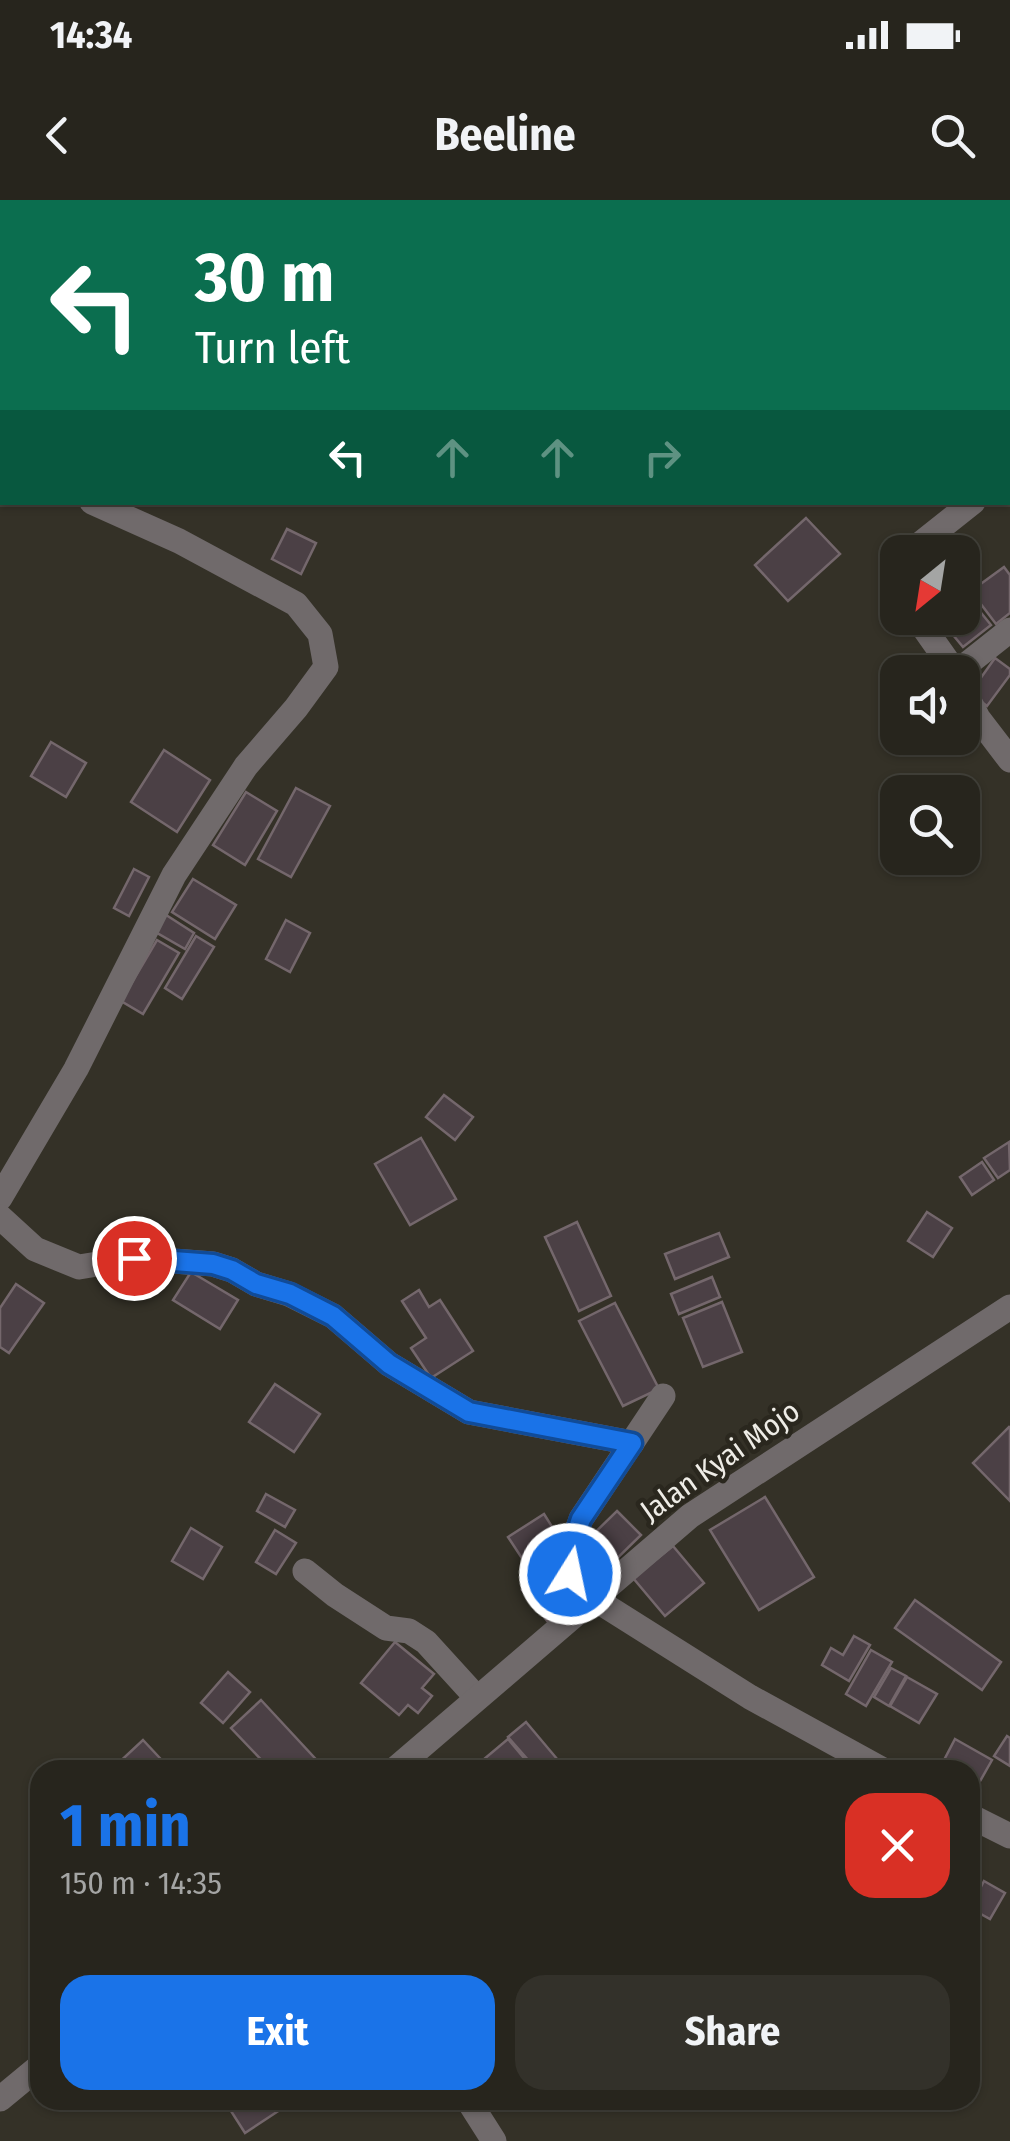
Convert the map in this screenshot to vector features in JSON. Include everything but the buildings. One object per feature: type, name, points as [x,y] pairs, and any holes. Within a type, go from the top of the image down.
[{"type":"street","points":[[0,1198],[76,1069],[174,875],[246,766],[326,666],[320,634],[296,604],[179,541],[99,505]]},
{"type":"street","points":[[931,535],[969,505]]},
{"type":"street","points":[[978,655],[1010,630]]},
{"type":"street","points":[[980,721],[1010,760]]},
{"type":"street","points":[[0,1217],[34,1249],[79,1267],[134,1258],[213,1264],[232,1270],[333,1316],[389,1364],[469,1412],[632,1443]]},
{"type":"street","name":"Jalan Kyai Mojo","points":[[406,1760],[690,1516],[1010,1306]]},
{"type":"street","points":[[663,1396],[581,1519],[571,1548],[570,1574],[587,1604],[865,1760]]},
{"type":"street","points":[[305,1571],[386,1628],[409,1631],[426,1642],[477,1698]]},
{"type":"street","points":[[980,1821],[1010,1836]]},
{"type":"street","points":[[0,2099],[30,2074]]},
{"type":"street","points":[[474,2110],[494,2141]]},
{"type":"route","points":[[134,1258],[213,1264],[256,1284],[290,1294],[333,1316],[389,1364],[469,1412],[632,1443],[581,1519],[571,1548],[570,1574]]}]
